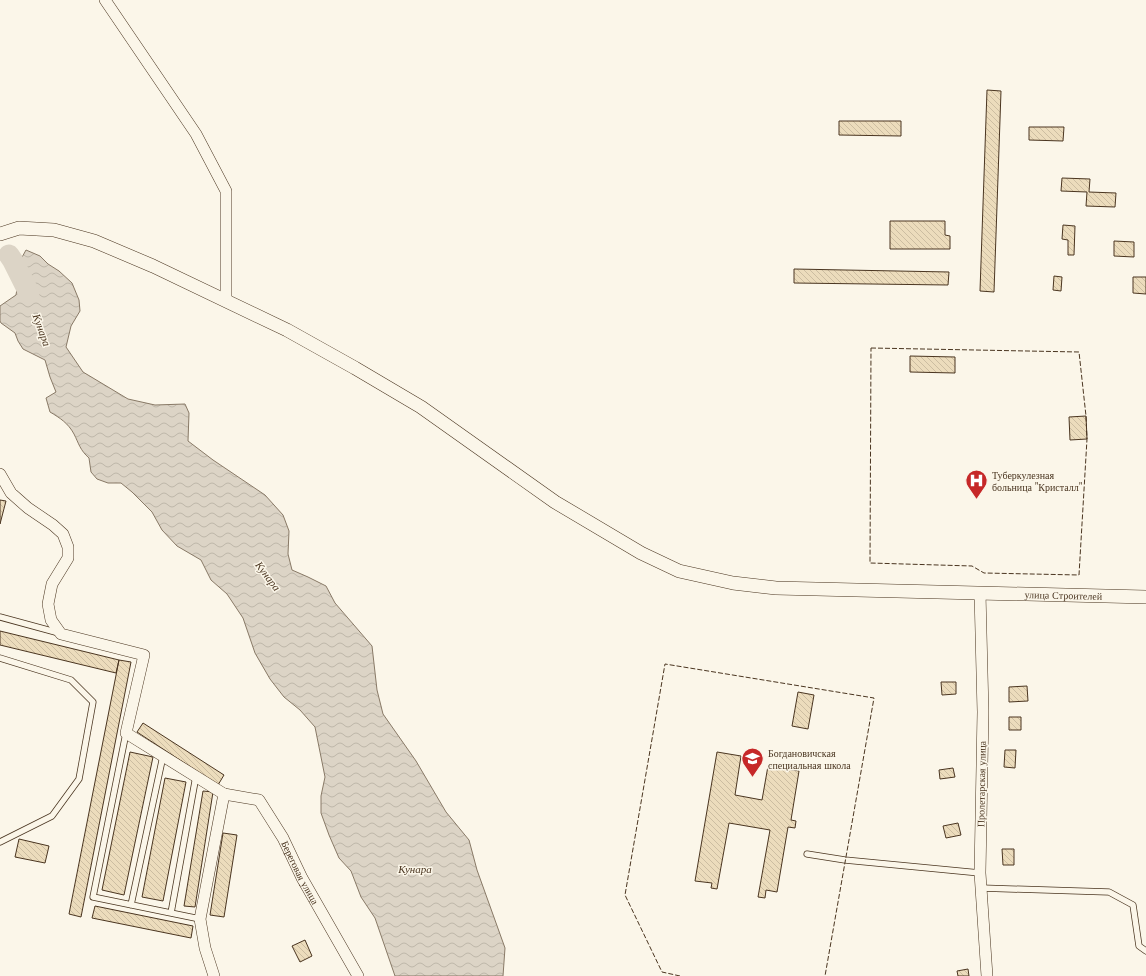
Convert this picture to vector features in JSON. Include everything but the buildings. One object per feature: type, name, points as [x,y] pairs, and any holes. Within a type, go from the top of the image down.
[{"type":"street","points":[[105,0],[196,134],[226,191],[226,301]]},
{"type":"street","name":"улица Строителей","points":[[0,234],[19,228],[54,230],[94,242],[153,266],[288,330],[422,407],[555,502],[641,553],[679,571],[733,583],[776,588],[1146,597]]},
{"type":"street","points":[[0,474],[11,493],[28,508],[53,525],[63,534],[68,547],[68,558],[52,584],[48,604],[51,620],[61,634],[144,655],[126,734],[224,794],[200,919],[205,948],[214,976]]},
{"type":"street","name":"Пролетарская улица","points":[[980,592],[983,712],[980,872],[987,976]]},
{"type":"street","name":"Береговая улица","points":[[224,794],[259,800],[283,838],[302,878],[358,976]]},
{"type":"lane","points":[[0,617],[61,634]]},
{"type":"lane","points":[[0,658],[71,680],[93,702],[79,779],[52,816],[0,842]]},
{"type":"lane","points":[[126,734],[93,897],[200,919]]},
{"type":"lane","points":[[131,905],[163,756]]},
{"type":"lane","points":[[172,913],[196,776]]},
{"type":"lane","points":[[807,854],[845,860],[980,872]]},
{"type":"lane","points":[[981,888],[1109,892],[1133,905],[1139,946],[1146,951]]},
{"type":"water","name":"Кунара","points":[[26,250],[40,256],[72,283],[79,300],[80,311],[71,326],[66,347],[83,372],[128,399],[155,405],[185,404],[189,413],[188,441],[213,460],[265,495],[283,515],[289,531],[288,554],[292,570],[326,586],[335,603],[372,646],[377,690],[383,714],[416,761],[446,812],[469,840],[477,870],[505,948],[503,976],[395,976],[375,918],[361,897],[351,871],[339,858],[321,813],[321,796],[325,777],[315,727],[300,710],[284,697],[270,679],[255,653],[243,618],[227,594],[211,580],[201,560],[177,546],[162,530],[152,512],[121,483],[108,483],[97,479],[91,472],[89,458],[82,450],[72,430],[64,421],[50,412],[46,398],[56,392],[45,360],[23,349],[15,333],[1,323],[0,306],[16,295],[18,283],[15,270]]},
{"type":"waterway","name":"Кунара","points":[[9,255],[29,293]]},
{"type":"fence","points":[[871,348],[1079,352],[1087,439],[1079,575],[984,573],[972,566],[870,563],[871,348]]},
{"type":"fence","points":[[680,976],[662,972],[625,895],[665,664],[874,698],[825,976]]},
{"type":"place","name":"Туберкулезная больница \"Кристалл\"","points":[[977,500]]},
{"type":"place","name":"Богдановичская специальная школа","points":[[752,778]]}]
